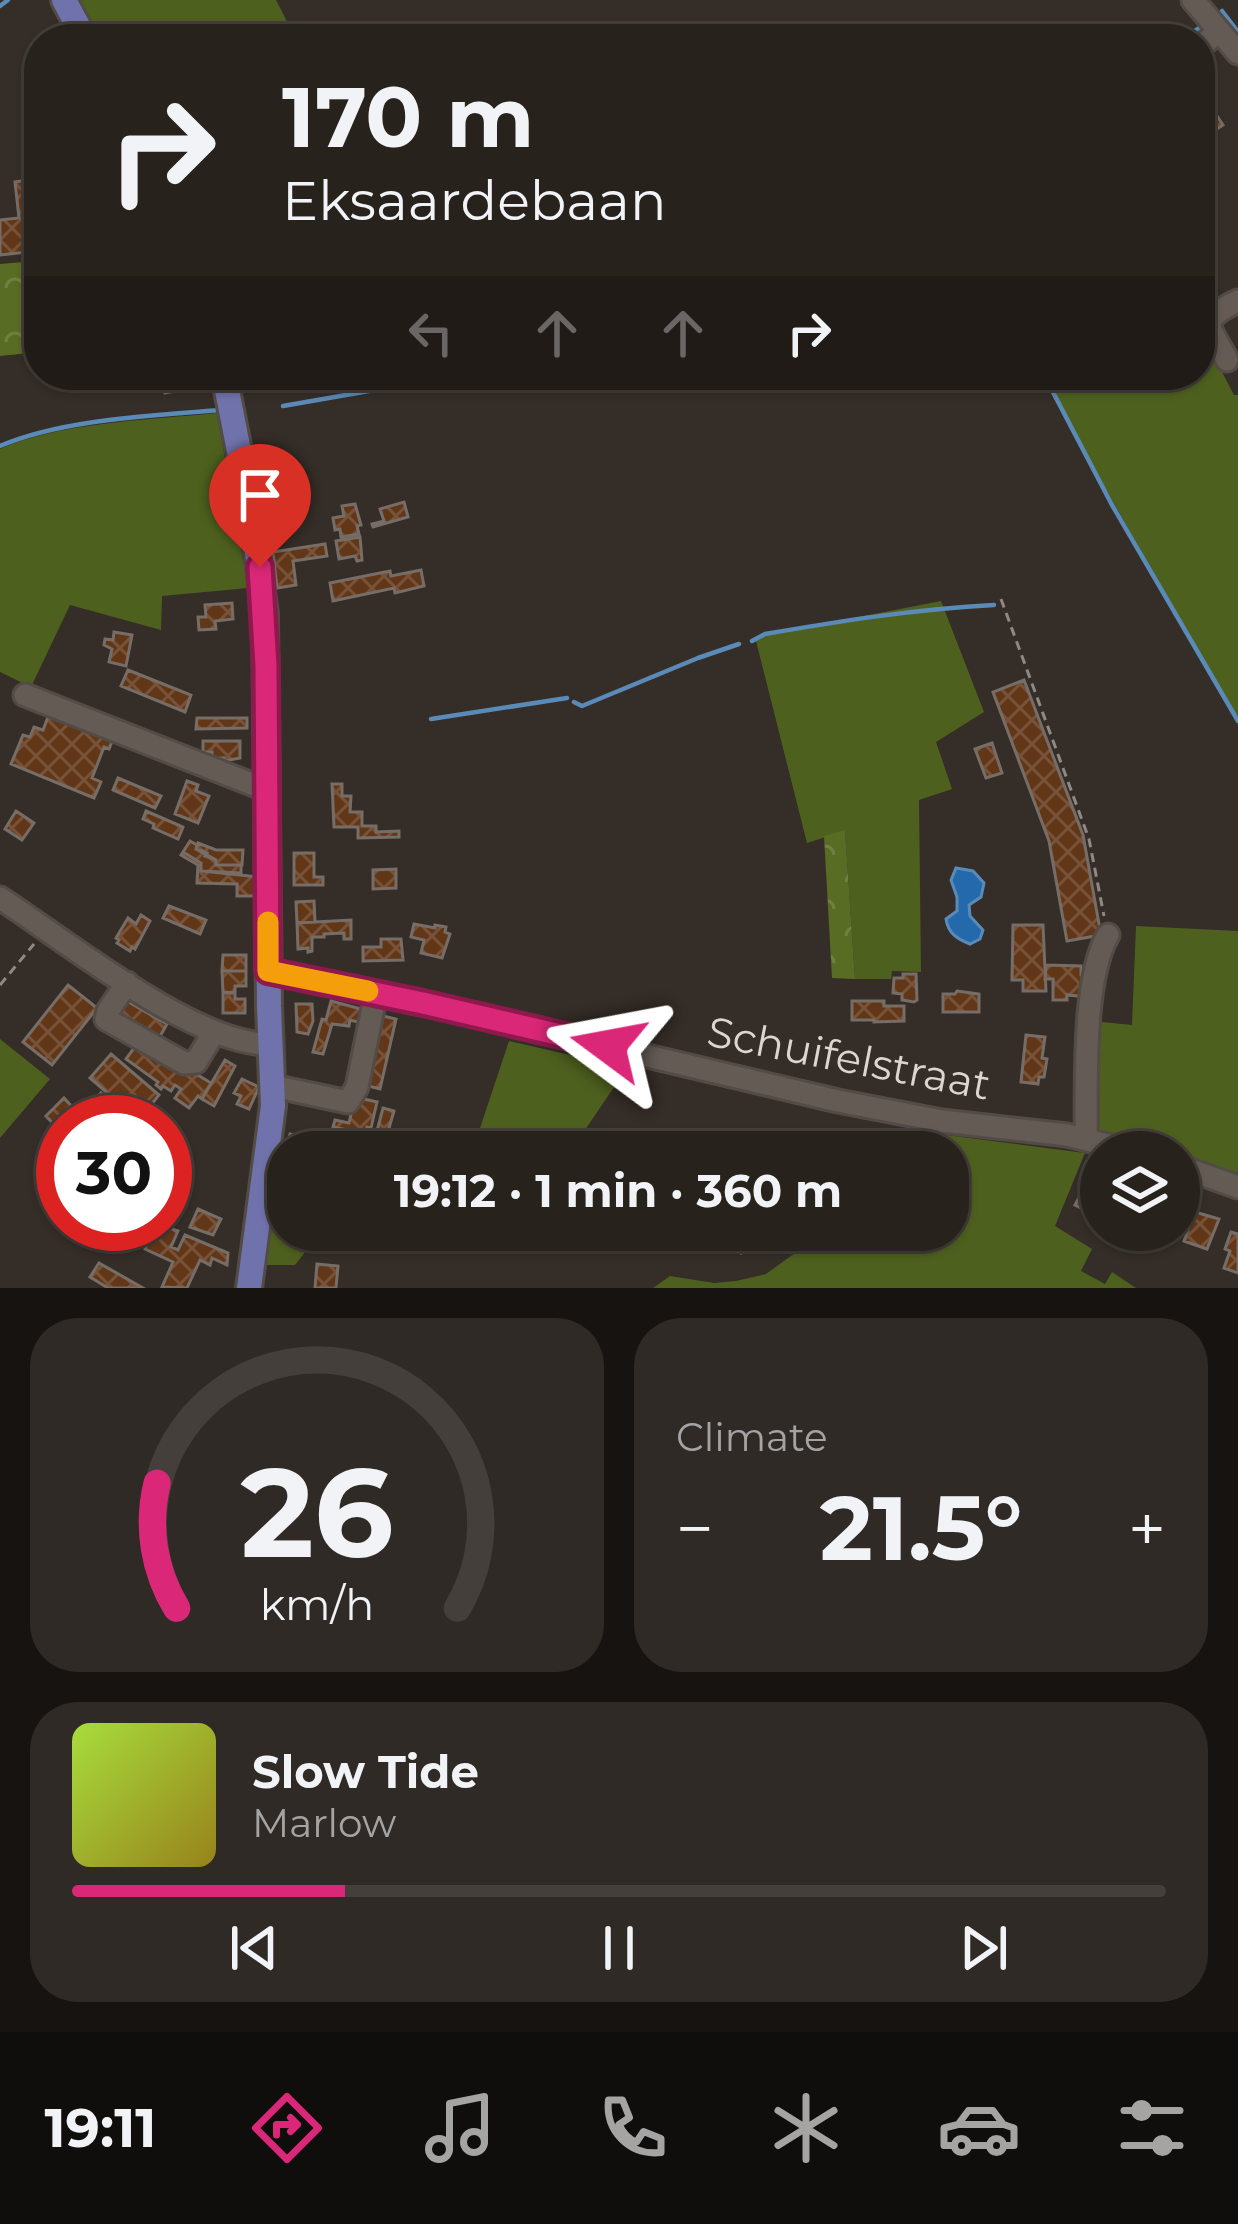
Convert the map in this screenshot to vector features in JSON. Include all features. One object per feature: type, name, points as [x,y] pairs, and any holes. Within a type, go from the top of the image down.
[{"type":"main road","points":[[227,390],[265,614],[273,1106],[249,1288]]},
{"type":"street","points":[[1193,0],[1213,24]]},
{"type":"street","points":[[1215,26],[1238,53]]},
{"type":"street","points":[[1215,34],[1219,31]]},
{"type":"street","points":[[1215,337],[1227,360]]},
{"type":"street","points":[[25,695],[267,790]]},
{"type":"street","points":[[0,898],[127,983],[214,1032],[244,1043],[271,1045]]},
{"type":"street","points":[[1086,1131],[1096,955],[1108,934]]},
{"type":"street","name":"Schuifelstraat","points":[[268,971],[838,1101],[942,1121],[1080,1138]]},
{"type":"street","points":[[127,983],[106,1019],[184,1063],[196,1062],[214,1032]]},
{"type":"street","points":[[273,1085],[348,1102],[357,1087],[376,993]]},
{"type":"street","points":[[1200,1173],[1238,1187]]},
{"type":"path","points":[[1001,599],[1089,839],[1108,934]]},
{"type":"path","points":[[0,985],[47,929]]},
{"type":"green space","points":[[79,0],[276,0],[288,24],[93,24]]},
{"type":"green space","points":[[24,262],[24,354],[0,356],[0,264]]},
{"type":"green space","points":[[1215,359],[1238,395],[1238,720],[1049,390],[1215,390]]},
{"type":"green space","points":[[217,413],[248,588],[162,596],[161,630],[70,605],[31,687],[0,672],[0,449],[78,428]]},
{"type":"green space","points":[[941,601],[984,712],[936,742],[952,789],[919,800],[921,972],[892,971],[891,979],[855,979],[845,831],[807,843],[755,637]]},
{"type":"green space","points":[[845,830],[855,979],[832,978],[824,836]]},
{"type":"green space","points":[[1136,926],[1238,931],[1238,1179],[1200,1166],[1200,1131],[1095,1130],[1101,1022],[1132,1025]]},
{"type":"green space","points":[[0,1039],[50,1079],[0,1138]]},
{"type":"green space","points":[[509,1041],[627,1068],[584,1131],[479,1131]]},
{"type":"green space","points":[[969,1138],[1080,1152],[1080,1165],[1055,1226],[1080,1242],[1080,1251],[1091,1251],[1081,1271],[1105,1284],[1112,1272],[1136,1288],[653,1288],[670,1276],[714,1283],[766,1274],[798,1251],[969,1251]]},
{"type":"green space","points":[[268,1251],[306,1251],[295,1265],[266,1265]]},
{"type":"green space","points":[[419,1251],[503,1251],[501,1254]]},
{"type":"water","points":[[956,868],[973,871],[984,883],[981,897],[969,905],[970,916],[983,930],[980,939],[970,944],[954,935],[946,919],[957,911],[951,880]]},
{"type":"building","points":[[24,180],[24,252],[0,255],[0,220],[19,218],[15,182]]},
{"type":"building","points":[[404,502],[408,517],[373,527],[384,521],[380,509]]},
{"type":"building","points":[[355,504],[359,534],[341,537],[333,518],[344,516],[342,506]]},
{"type":"building","points":[[360,537],[362,560],[355,556],[339,559],[336,541]]},
{"type":"building","points":[[325,544],[327,556],[293,561],[296,585],[277,588],[273,552]]},
{"type":"building","points":[[421,570],[424,586],[333,601],[330,583]]},
{"type":"building","points":[[232,603],[233,619],[215,621],[216,629],[199,630],[198,617],[206,617],[205,605]]},
{"type":"building","points":[[114,632],[132,635],[126,666],[109,662],[112,649],[104,645],[105,639],[113,640]]},
{"type":"building","points":[[128,670],[191,695],[185,712],[121,686]]},
{"type":"building","points":[[1024,680],[1083,835],[1101,935],[1067,941],[1049,841],[993,692]]},
{"type":"building","points":[[48,717],[113,739],[109,749],[104,747],[92,778],[101,782],[94,798],[11,764],[23,735],[30,737],[34,727],[43,730]]},
{"type":"building","points":[[197,718],[247,718],[247,728],[196,729]]},
{"type":"building","points":[[203,741],[240,741],[240,758],[212,758],[212,752],[203,752]]},
{"type":"building","points":[[992,743],[1002,773],[986,778],[975,749]]},
{"type":"building","points":[[118,778],[161,796],[155,808],[113,790]]},
{"type":"building","points":[[187,781],[209,796],[198,823],[175,814]]},
{"type":"building","points":[[332,784],[342,784],[342,796],[351,796],[350,812],[362,812],[362,826],[376,826],[376,832],[399,831],[399,837],[358,838],[358,827],[334,827]]},
{"type":"building","points":[[16,811],[34,823],[22,840],[5,829]]},
{"type":"building","points":[[146,811],[183,827],[178,839],[153,828],[154,824],[143,819]]},
{"type":"building","points":[[190,841],[216,860],[216,865],[241,865],[241,873],[201,871],[201,863],[183,852]]},
{"type":"building","points":[[198,843],[216,850],[243,850],[242,865],[216,865],[216,860],[196,849]]},
{"type":"building","points":[[183,852],[201,863],[201,871],[258,877],[259,896],[237,896],[237,884],[197,883],[198,865]]},
{"type":"building","points":[[294,853],[314,853],[314,877],[323,877],[323,885],[294,885]]},
{"type":"building","points":[[396,869],[396,888],[373,889],[373,870]]},
{"type":"building","points":[[314,901],[315,922],[297,923],[296,902]]},
{"type":"building","points":[[169,906],[206,920],[200,934],[163,918]]},
{"type":"building","points":[[141,915],[150,921],[130,951],[116,938],[128,918],[136,924]]},
{"type":"building","points":[[351,920],[351,939],[344,939],[344,933],[324,934],[312,937],[312,951],[298,949],[297,923]]},
{"type":"building","points":[[414,924],[446,927],[450,934],[442,958],[421,953],[424,940],[411,937]]},
{"type":"building","points":[[1013,925],[1043,925],[1046,991],[1023,991],[1023,980],[1012,980]]},
{"type":"building","points":[[381,939],[401,939],[403,960],[363,961],[363,947],[381,947]]},
{"type":"building","points":[[223,955],[246,955],[246,971],[222,971]]},
{"type":"building","points":[[1046,965],[1081,966],[1081,975],[1088,976],[1088,997],[1067,995],[1067,1000],[1053,1000],[1053,979],[1045,979]]},
{"type":"building","points":[[222,971],[246,971],[246,986],[235,986],[235,993],[223,992]]},
{"type":"building","points":[[903,974],[916,974],[914,1002],[893,993],[894,978],[903,978]]},
{"type":"building","points":[[68,985],[97,1008],[52,1065],[23,1042]]},
{"type":"building","points":[[223,992],[245,999],[245,1013],[223,1013]]},
{"type":"building","points":[[943,994],[979,994],[979,1012],[943,1012]]},
{"type":"building","points":[[125,1000],[167,1024],[159,1038],[115,1017]]},
{"type":"building","points":[[331,1001],[365,1010],[362,1023],[332,1024],[323,1054],[313,1052],[322,1019],[326,1020]]},
{"type":"building","points":[[852,1001],[904,1006],[904,1021],[852,1020]]},
{"type":"building","points":[[296,1004],[312,1004],[308,1034],[297,1032]]},
{"type":"building","points":[[383,1016],[396,1019],[380,1089],[364,1085]]},
{"type":"building","points":[[1026,1035],[1045,1037],[1042,1058],[1047,1059],[1038,1084],[1021,1082]]},
{"type":"building","points":[[140,1040],[211,1083],[202,1099],[198,1096],[192,1104],[192,1095],[177,1095],[181,1089],[175,1085],[171,1091],[161,1089],[126,1059]]},
{"type":"building","points":[[111,1054],[159,1095],[110,1095],[90,1078]]},
{"type":"building","points":[[225,1060],[235,1066],[214,1106],[202,1099]]},
{"type":"building","points":[[242,1079],[259,1087],[249,1109],[237,1104],[241,1096],[234,1093]]},
{"type":"building","points":[[355,1097],[377,1102],[371,1128],[333,1127],[335,1120],[349,1123]]},
{"type":"building","points":[[383,1108],[394,1111],[388,1131],[377,1131]]},
{"type":"building","points":[[198,1209],[221,1219],[213,1235],[192,1228]]},
{"type":"building","points":[[1200,1213],[1219,1219],[1207,1249],[1200,1247]]},
{"type":"building","points":[[1231,1232],[1238,1234],[1238,1273],[1224,1268]]},
{"type":"building","points":[[192,1238],[228,1253],[227,1265],[212,1258],[210,1265],[200,1260],[187,1288],[162,1287],[173,1262],[149,1251],[192,1251]]},
{"type":"building","points":[[99,1263],[143,1288],[108,1288],[90,1277]]},
{"type":"building","points":[[317,1264],[338,1266],[336,1288],[315,1288]]},
{"type":"waterway","points":[[0,6],[8,0]]},
{"type":"waterway","points":[[1222,11],[1238,32]]},
{"type":"waterway","points":[[283,406],[375,390]]},
{"type":"waterway","points":[[1052,390],[1112,505],[1238,721]]},
{"type":"waterway","points":[[0,446],[79,424],[220,410]]},
{"type":"waterway","points":[[752,641],[765,634],[850,620],[994,605]]},
{"type":"waterway","points":[[574,702],[582,706],[739,644]]},
{"type":"waterway","points":[[431,719],[567,698]]},
{"type":"waterway","points":[[1097,1075],[1099,1021]]},
{"type":"slow traffic","points":[[268,922],[268,971],[368,991]]},
{"type":"route","points":[[260,567],[265,614],[268,971],[608,1046]]}]
